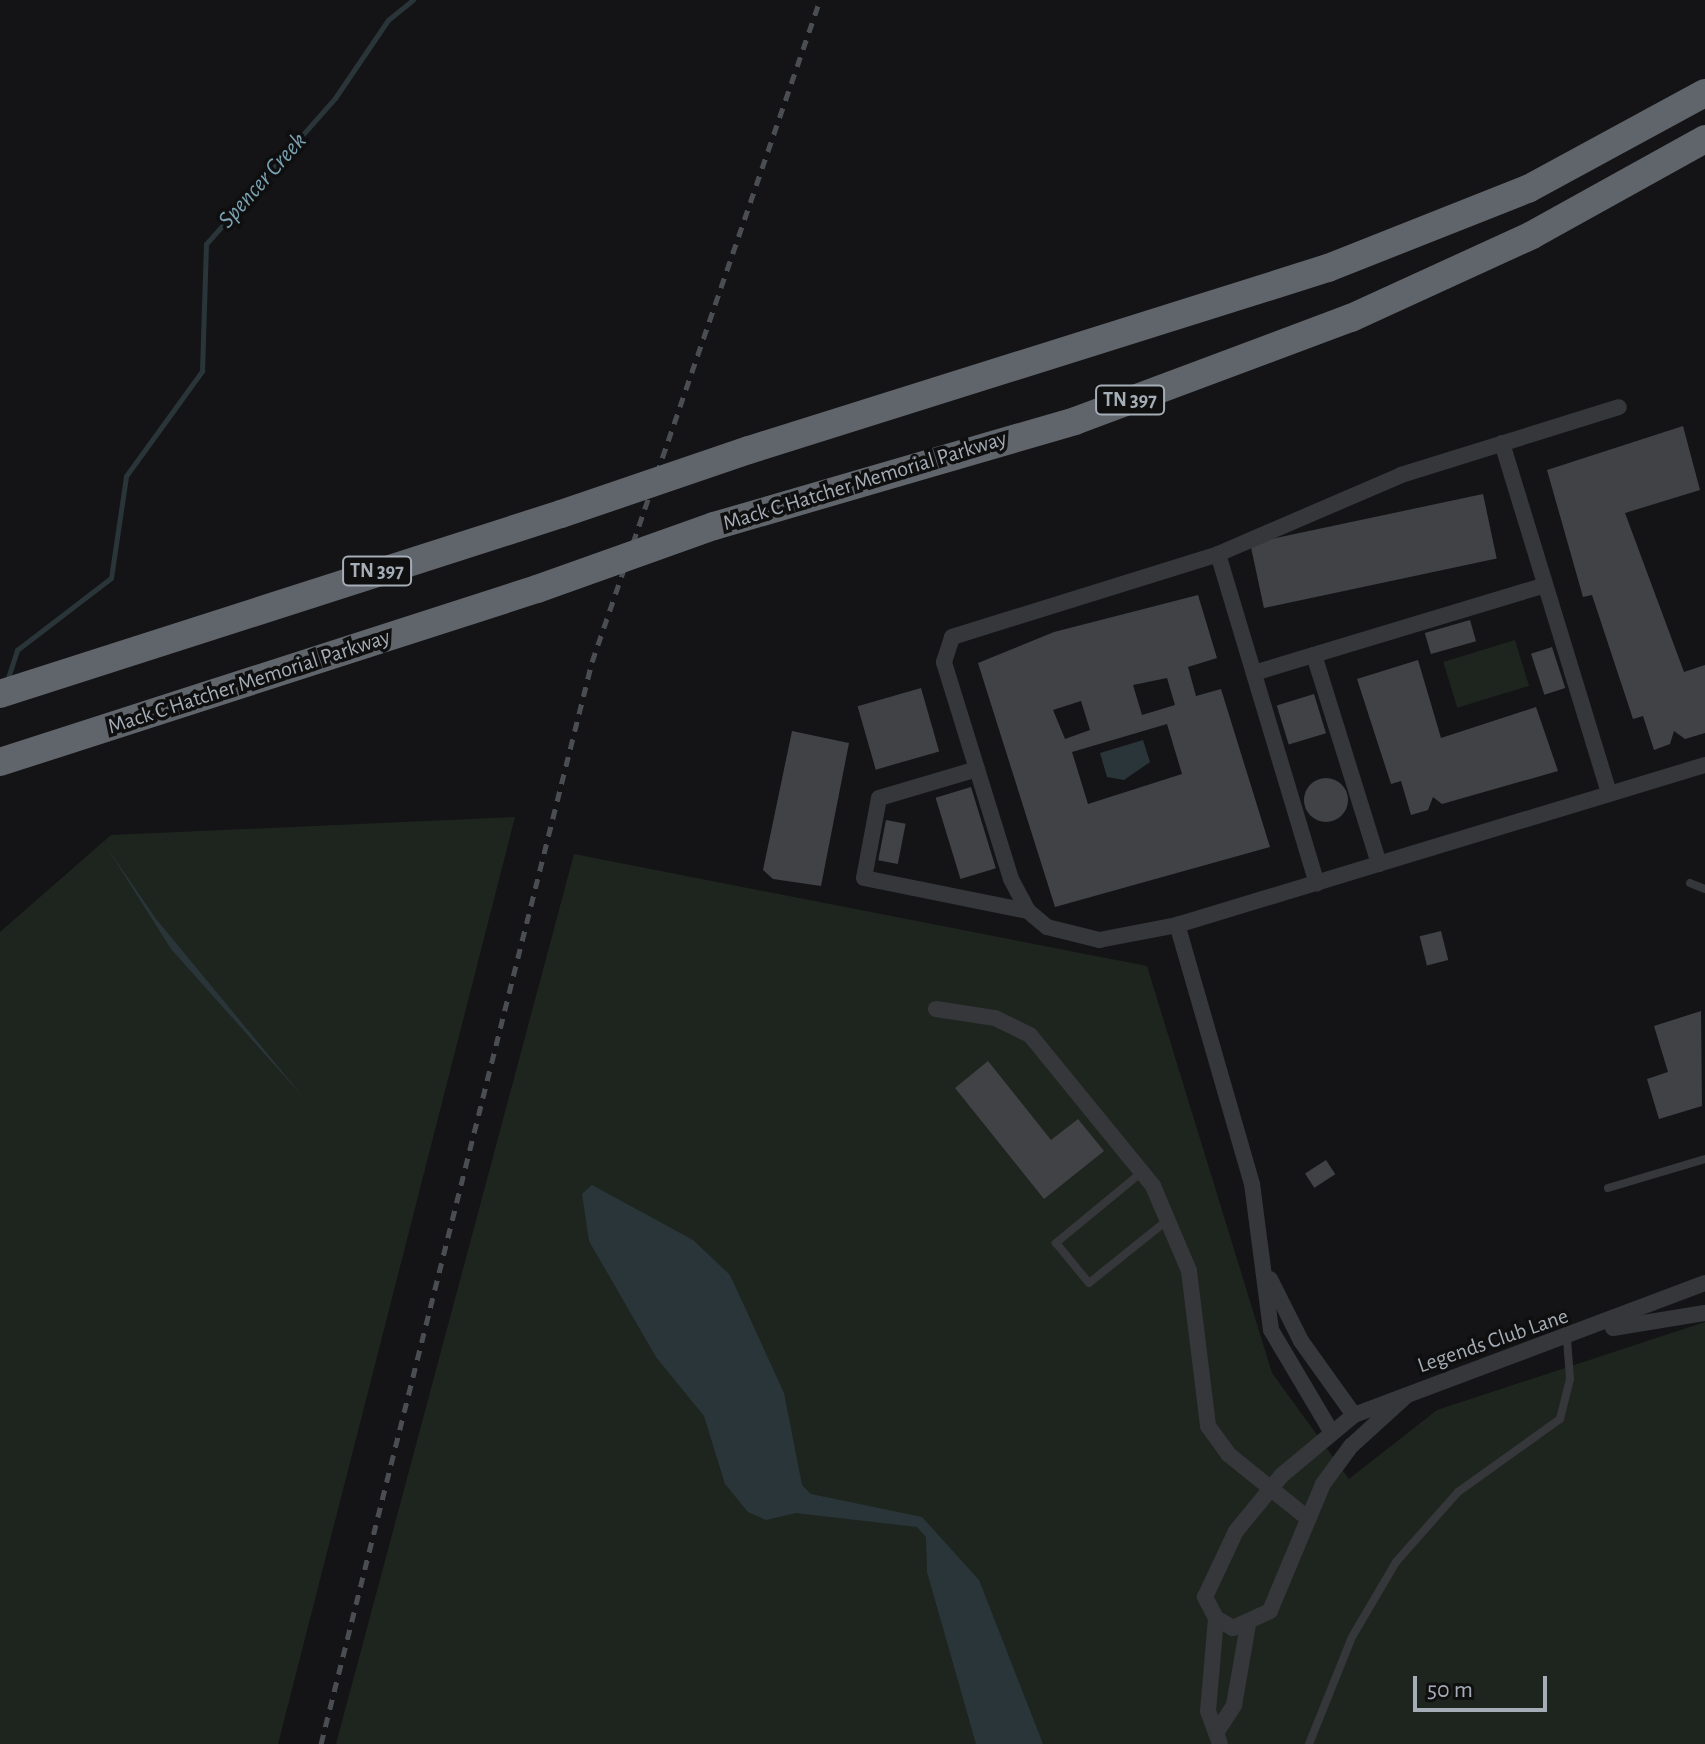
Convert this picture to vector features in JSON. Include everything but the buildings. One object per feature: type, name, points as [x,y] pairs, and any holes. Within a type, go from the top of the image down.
[{"type":"highway","name":"TN 397","points":[[0,694],[194,627],[561,514],[749,450],[1328,268],[1528,189],[1705,93]]},
{"type":"highway","name":"Mack C Hatcher Memorial Parkway","points":[[0,762],[537,589],[714,526],[1075,421],[1351,318],[1532,235],[1705,139]]},
{"type":"highway","points":[[1637,178],[1705,161]]},
{"type":"street","points":[[1028,911],[977,769],[944,662],[952,637],[1218,554],[1380,483],[1619,407]]},
{"type":"street","points":[[1502,443],[1609,794]]},
{"type":"street","points":[[1218,554],[1317,883]]},
{"type":"street","points":[[1254,673],[1545,585]]},
{"type":"street","points":[[1314,655],[1379,864]]},
{"type":"street","points":[[977,769],[879,798],[864,878],[1028,911],[1047,927],[1099,940],[1177,925],[1705,765]]},
{"type":"street","points":[[1177,925],[1247,1163],[1268,1274],[1278,1350],[1332,1433]]},
{"type":"street","points":[[936,1009],[995,1018],[1030,1035],[1142,1172],[1171,1217],[1196,1310],[1208,1426],[1270,1489],[1306,1517]]},
{"type":"street","points":[[1268,1274],[1301,1341],[1354,1415]]},
{"type":"street","name":"Legends Club Lane","points":[[1219,1737],[1208,1711],[1206,1671],[1216,1618],[1205,1597],[1211,1574],[1270,1489],[1354,1415],[1595,1330],[1705,1283]]},
{"type":"street","name":"Legends Club Lane","points":[[1595,1330],[1705,1313]]},
{"type":"street","name":"Legends Club Lane","points":[[1219,1737],[1234,1705],[1248,1625],[1270,1611],[1306,1517],[1351,1446],[1406,1396]]},
{"type":"street","points":[[1216,1618],[1233,1628],[1248,1625]]},
{"type":"lane","points":[[1690,883],[1705,889]]},
{"type":"lane","points":[[1608,1188],[1705,1159]]},
{"type":"lane","points":[[1142,1172],[1056,1243],[1089,1283],[1171,1217]]},
{"type":"lane","points":[[1309,1744],[1352,1637],[1396,1562],[1458,1492],[1560,1419],[1570,1379],[1567,1339]]},
{"type":"shaded area","points":[[1515,640],[1529,686],[1457,708],[1443,662]]},
{"type":"shaded area","points":[[1143,740],[1150,762],[1124,780],[1107,777],[1100,753]]},
{"type":"shaded area","points":[[515,817],[278,1744],[0,1744],[0,932],[111,835]]},
{"type":"shaded area","points":[[106,846],[156,919],[304,1098],[171,949]]},
{"type":"shaded area","points":[[574,854],[1147,966],[1272,1373],[1349,1479],[1437,1410],[1705,1322],[1705,1744],[336,1744]]},
{"type":"shaded area","points":[[592,1185],[693,1240],[730,1275],[784,1393],[802,1485],[811,1494],[922,1517],[979,1580],[1043,1744],[976,1744],[927,1572],[926,1537],[917,1527],[796,1513],[766,1520],[748,1512],[725,1484],[704,1416],[656,1357],[589,1241],[582,1194]]},
{"type":"waterway","name":"Spencer Creek","points":[[7,681],[17,650],[111,578],[126,476],[202,371],[206,244],[335,98],[388,20],[413,0]]},
{"type":"railway","points":[[321,1744],[592,662],[820,0]]}]
